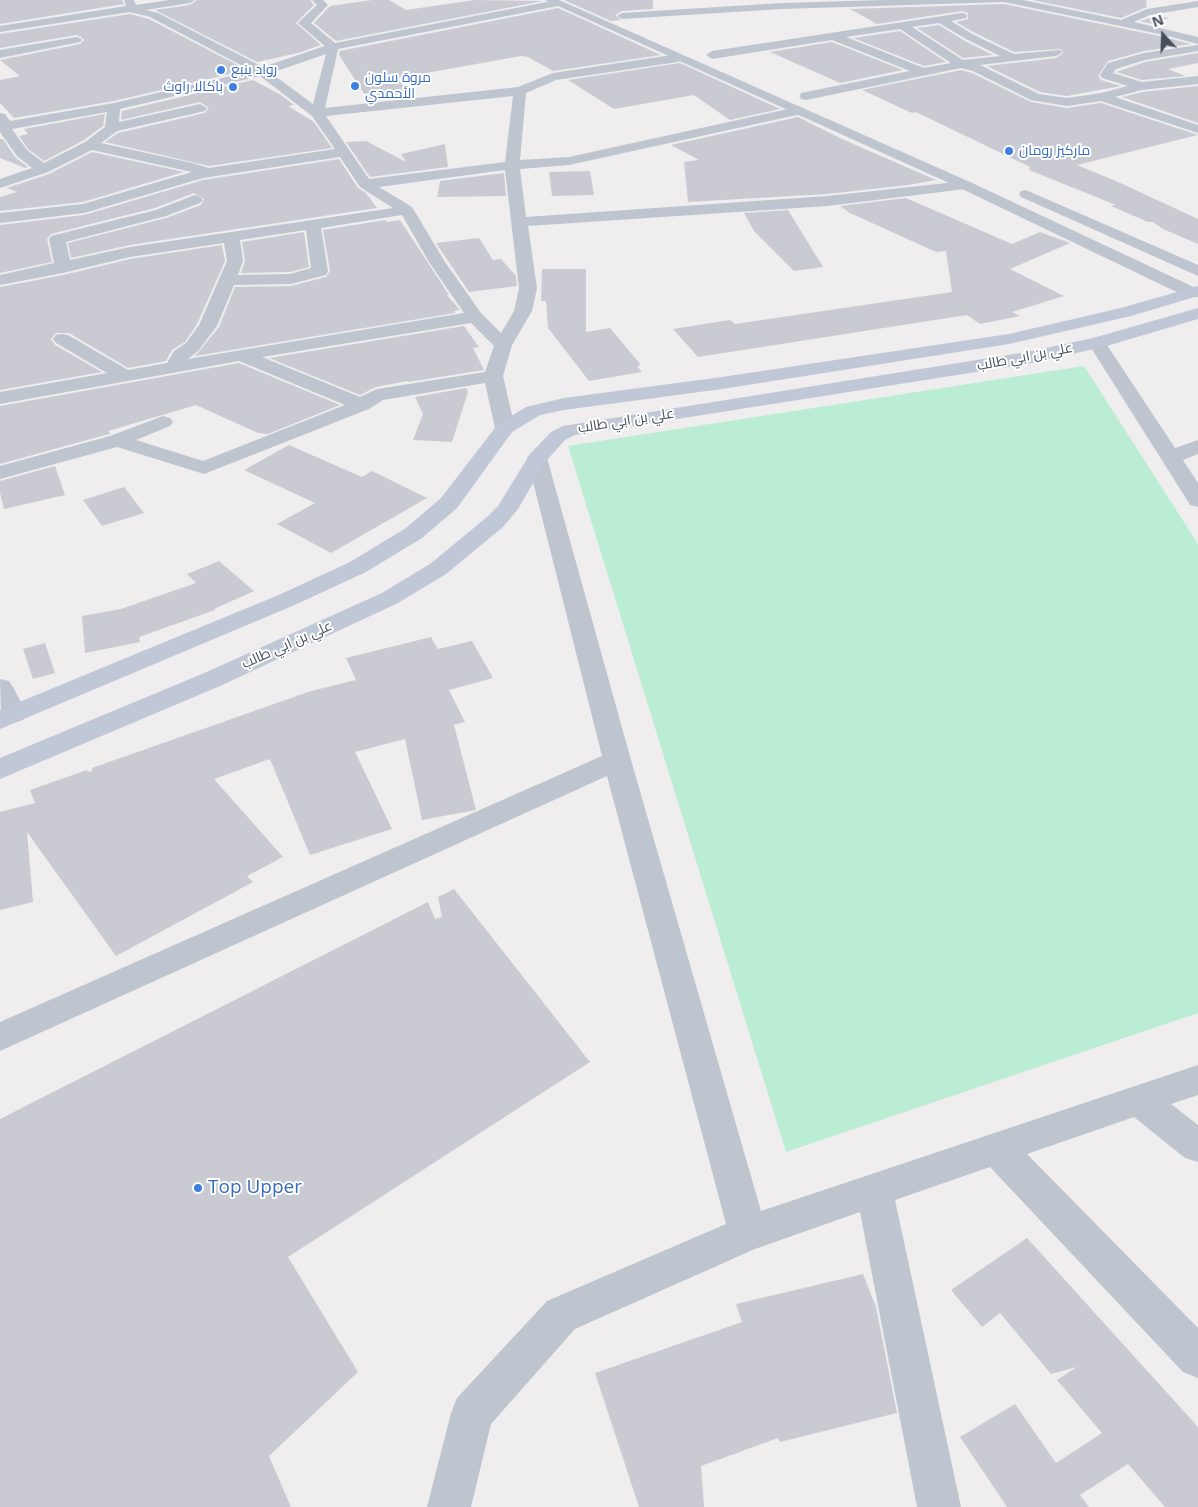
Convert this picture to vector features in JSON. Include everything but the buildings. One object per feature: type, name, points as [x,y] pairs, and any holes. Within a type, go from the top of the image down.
[{"type":"main road","name":"علي بن ابي طالب","points":[[0,769],[211,680],[390,598],[438,569],[494,522],[507,509],[537,458],[558,436],[570,430],[585,426],[1027,358],[1097,342],[1197,298]]},
{"type":"main road","name":"علي بن ابي طالب","points":[[7,717],[289,599],[358,567],[414,533],[449,503],[505,428],[533,411],[564,404],[722,384],[1009,339],[1125,312],[1197,298]]},
{"type":"street","points":[[0,29],[131,5],[190,0]]},
{"type":"street","points":[[720,0],[729,9]]},
{"type":"street","points":[[622,16],[814,2],[1000,0]]},
{"type":"street","points":[[737,66],[707,53],[942,20],[975,13],[1006,0],[1166,32],[1198,41]]},
{"type":"street","points":[[333,47],[304,23],[320,2],[336,2]]},
{"type":"street","points":[[43,169],[22,153],[2,124],[114,108],[262,72],[333,47],[554,2],[965,185],[1197,298]]},
{"type":"street","points":[[932,2],[958,16]]},
{"type":"street","points":[[1122,23],[1148,12],[1198,4]]},
{"type":"street","points":[[131,5],[154,15],[262,72],[317,113],[365,184],[407,210],[437,262],[475,318],[504,345]]},
{"type":"street","points":[[607,10],[648,27]]},
{"type":"street","points":[[1148,12],[1179,22],[1166,32]]},
{"type":"street","points":[[942,20],[1012,57]]},
{"type":"street","points":[[902,26],[961,64],[977,68],[1036,96],[1067,102],[1102,97],[1141,86],[1198,80]]},
{"type":"street","points":[[834,36],[924,72]]},
{"type":"street","points":[[0,54],[76,40]]},
{"type":"street","points":[[317,113],[333,47]]},
{"type":"street","points":[[1141,86],[1106,75],[1112,66],[1144,57],[1198,48]]},
{"type":"street","points":[[824,104],[801,94],[961,64],[1056,52]]},
{"type":"street","points":[[317,113],[520,91],[553,77],[678,58]]},
{"type":"street","points":[[505,428],[492,376],[504,345],[523,311],[528,288],[521,222],[512,165],[520,91]]},
{"type":"street","points":[[1102,97],[1196,127]]},
{"type":"street","points":[[112,128],[114,108]]},
{"type":"street","points":[[0,184],[43,169],[90,145],[112,128],[200,108]]},
{"type":"street","points":[[365,184],[512,165],[569,160],[797,111]]},
{"type":"street","points":[[90,145],[192,167],[206,173]]},
{"type":"street","points":[[0,218],[84,208],[206,173],[344,152]]},
{"type":"street","points":[[63,268],[57,239],[161,213],[195,200],[169,185]]},
{"type":"street","points":[[521,222],[827,201],[965,185]]},
{"type":"street","points":[[1011,187],[1198,271]]},
{"type":"street","points":[[0,280],[63,268],[130,252],[407,210]]},
{"type":"street","points":[[226,280],[291,279],[320,271],[313,224]]},
{"type":"street","points":[[174,368],[181,355],[192,346],[208,326],[235,260],[231,236]]},
{"type":"street","points":[[0,398],[318,342],[475,318]]},
{"type":"street","points":[[62,339],[125,376]]},
{"type":"street","points":[[1097,342],[1198,500]]},
{"type":"street","points":[[242,356],[362,405]]},
{"type":"street","points":[[117,440],[204,468],[362,405],[377,395],[492,376]]},
{"type":"street","points":[[0,473],[117,440],[162,422]]},
{"type":"street","points":[[1171,458],[1198,446]]},
{"type":"street","points":[[537,458],[617,760],[748,1233]]},
{"type":"street","points":[[0,687],[7,717]]},
{"type":"street","points":[[0,1037],[617,760]]},
{"type":"street","points":[[450,1507],[472,1413],[561,1315],[748,1233],[1198,1080]]},
{"type":"street","points":[[1138,1100],[1198,1146]]},
{"type":"street","points":[[996,1148],[1198,1357]]},
{"type":"street","points":[[874,1190],[939,1507]]},
{"type":"green space","points":[[1084,366],[1198,544],[1198,1013],[786,1152],[568,446]]},
{"type":"place","name":"رواد ينبع","points":[[221,70]]},
{"type":"place","name":"مروة سلون الأحمدي","points":[[355,86]]},
{"type":"place","name":"باكالا راوث","points":[[233,87]]},
{"type":"place","name":"ماركيز رومان","points":[[1009,151]]},
{"type":"place","name":"Top Upper","points":[[198,1188]]}]
